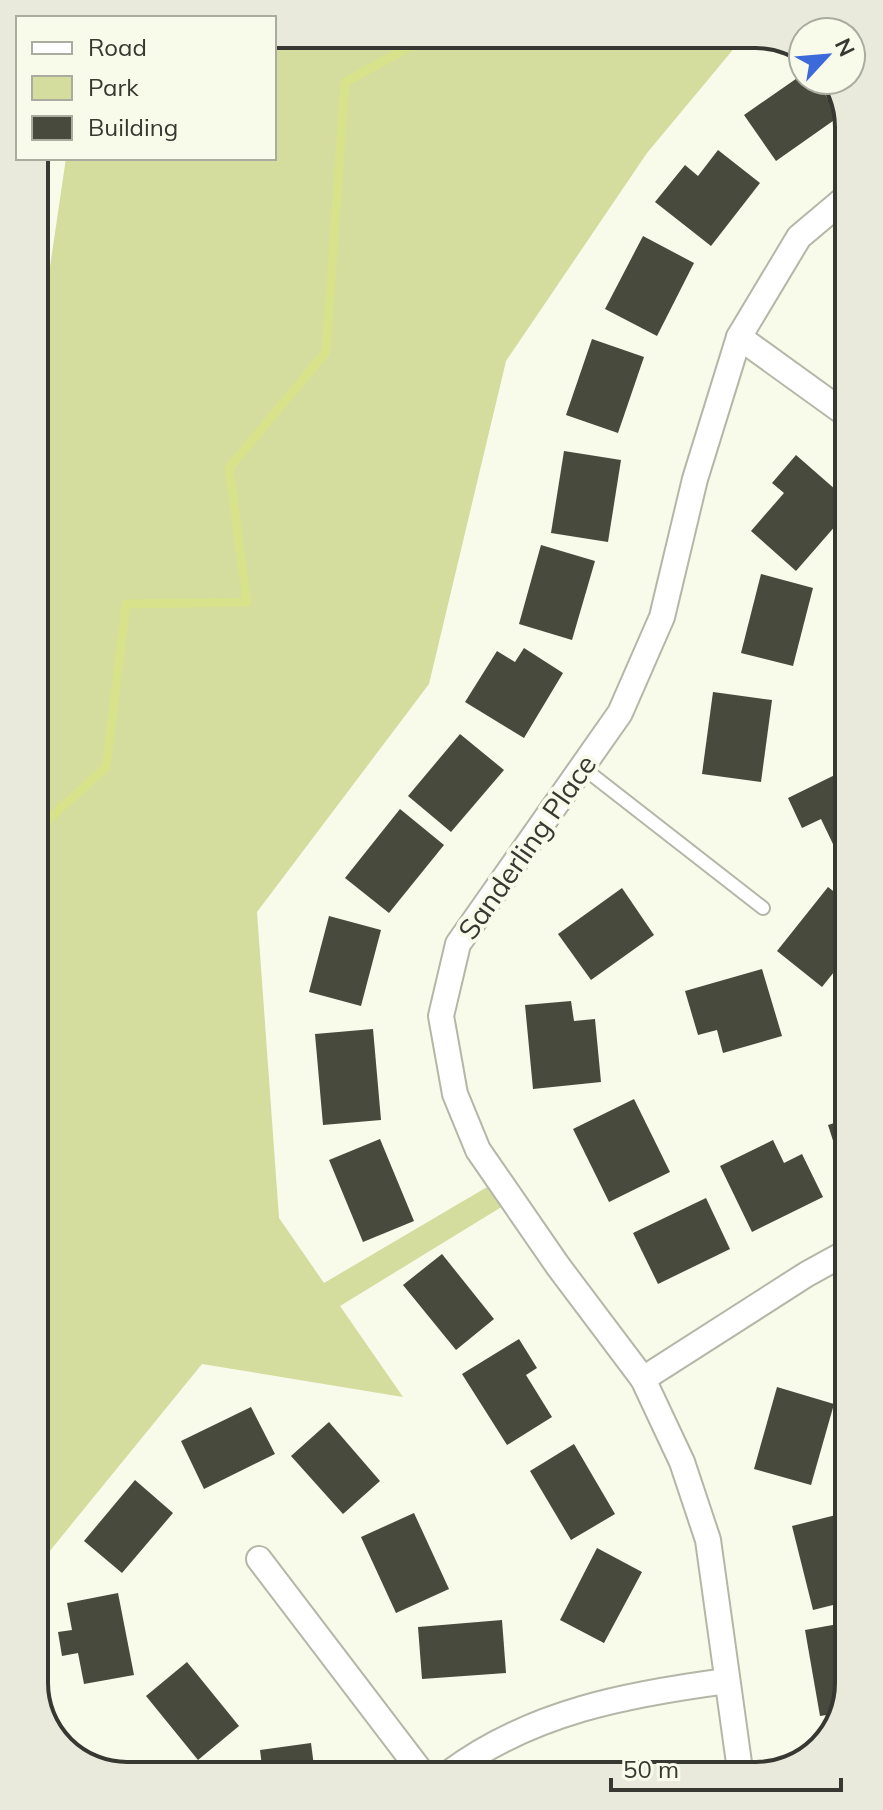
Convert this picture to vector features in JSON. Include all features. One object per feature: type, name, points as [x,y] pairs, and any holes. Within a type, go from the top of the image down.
[{"type":"street","name":"Sanderling Place","points":[[739,1762],[708,1540],[682,1462],[643,1379],[558,1266],[478,1150],[455,1094],[441,1016],[458,944],[620,713],[662,617],[695,479],[739,337],[799,237],[835,207]]},
{"type":"street","points":[[739,337],[835,406]]},
{"type":"street","points":[[643,1379],[835,1259]]},
{"type":"street","points":[[259,1559],[414,1762]]},
{"type":"street","points":[[466,1762],[513,1732],[581,1707],[662,1690],[727,1681]]},
{"type":"lane","points":[[582,767],[763,908]]},
{"type":"green space","points":[[276,48],[734,48],[647,153],[506,361],[429,684],[257,912],[279,1218],[324,1283],[499,1180],[513,1200],[340,1306],[403,1397],[202,1364],[48,1553],[48,281],[66,160],[276,160]]},
{"type":"building","points":[[787,85],[787,96],[826,96],[834,120],[776,161],[744,115]]},
{"type":"building","points":[[718,150],[760,183],[711,246],[655,202],[685,165],[698,176]]},
{"type":"building","points":[[643,236],[694,263],[657,336],[605,309]]},
{"type":"building","points":[[592,339],[644,357],[618,433],[566,415]]},
{"type":"building","points":[[564,451],[621,460],[608,542],[551,533]]},
{"type":"building","points":[[796,455],[835,489],[835,526],[796,571],[751,531],[784,493],[772,483]]},
{"type":"building","points":[[541,545],[595,561],[572,640],[519,624]]},
{"type":"building","points":[[761,574],[813,588],[793,666],[741,653]]},
{"type":"building","points":[[524,648],[563,673],[524,738],[465,702],[497,651],[515,662]]},
{"type":"building","points":[[713,692],[772,700],[761,782],[702,774]]},
{"type":"building","points":[[460,734],[504,770],[451,832],[408,796]]},
{"type":"building","points":[[835,775],[835,848],[821,819],[802,828],[788,798]]},
{"type":"building","points":[[400,809],[444,845],[389,913],[345,878]]},
{"type":"building","points":[[828,887],[835,892],[835,971],[822,987],[777,951]]},
{"type":"building","points":[[622,888],[654,935],[591,980],[558,934]]},
{"type":"building","points":[[329,916],[381,930],[361,1006],[309,992]]},
{"type":"building","points":[[762,969],[782,1036],[723,1053],[717,1030],[698,1035],[685,991]]},
{"type":"building","points":[[571,1001],[574,1021],[595,1019],[601,1082],[533,1089],[525,1005]]},
{"type":"building","points":[[373,1029],[381,1120],[323,1125],[315,1034]]},
{"type":"building","points":[[634,1099],[670,1172],[609,1202],[573,1129]]},
{"type":"building","points":[[835,1123],[835,1147],[828,1125]]},
{"type":"building","points":[[380,1139],[414,1221],[363,1242],[329,1160]]},
{"type":"building","points":[[773,1140],[784,1163],[802,1154],[823,1197],[752,1232],[720,1166]]},
{"type":"building","points":[[706,1198],[730,1249],[658,1284],[633,1233]]},
{"type":"building","points":[[442,1254],[494,1319],[456,1350],[403,1285]]},
{"type":"building","points":[[519,1339],[537,1368],[526,1375],[552,1417],[507,1445],[462,1374]]},
{"type":"building","points":[[777,1387],[834,1404],[811,1485],[754,1469]]},
{"type":"building","points":[[251,1407],[275,1454],[204,1489],[181,1441]]},
{"type":"building","points":[[329,1422],[380,1481],[343,1514],[291,1456]]},
{"type":"building","points":[[574,1444],[615,1514],[571,1540],[530,1471]]},
{"type":"building","points":[[135,1480],[173,1513],[122,1573],[84,1541]]},
{"type":"building","points":[[414,1513],[449,1589],[396,1613],[361,1537]]},
{"type":"building","points":[[835,1515],[835,1604],[813,1610],[792,1526]]},
{"type":"building","points":[[597,1548],[642,1572],[604,1643],[560,1620]]},
{"type":"building","points":[[118,1593],[134,1675],[84,1684],[78,1653],[62,1656],[58,1632],[72,1630],[67,1603]]},
{"type":"building","points":[[502,1620],[506,1673],[422,1679],[418,1627]]},
{"type":"building","points":[[835,1625],[835,1683],[828,1715],[820,1716],[805,1630]]},
{"type":"building","points":[[187,1662],[239,1726],[198,1760],[146,1696]]},
{"type":"building","points":[[311,1743],[313,1762],[262,1762],[260,1750]]},
{"type":"waterway","points":[[48,820],[106,767],[126,604],[247,602],[229,468],[326,352],[345,82],[407,48]]}]
